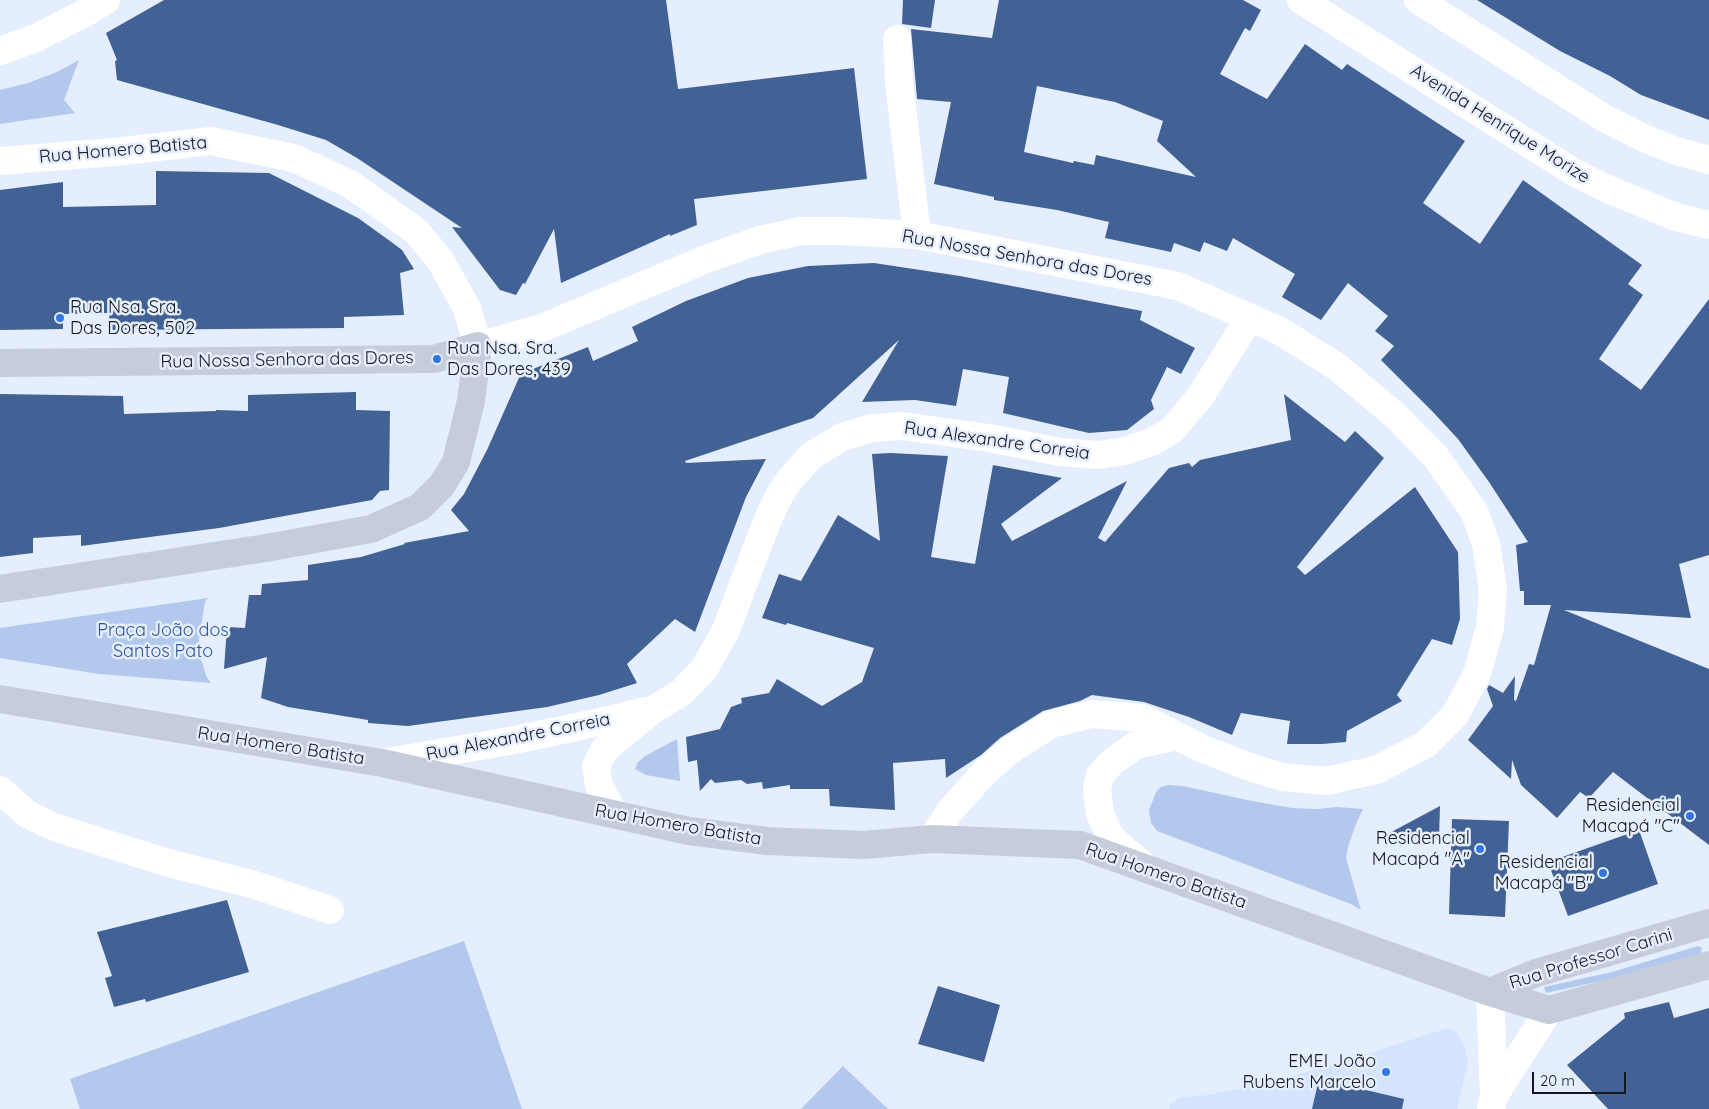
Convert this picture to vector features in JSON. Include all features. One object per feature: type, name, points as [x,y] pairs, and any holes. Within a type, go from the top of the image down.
[{"type":"main road","name":"Rua Nossa Senhora das Dores","points":[[0,363],[434,359],[478,346]]},
{"type":"main road","name":"Rua Homero Batista","points":[[0,589],[266,548],[370,528],[420,507],[442,485],[456,462],[471,400],[478,346]]},
{"type":"main road","name":"Rua Homero Batista","points":[[0,699],[382,762],[689,831],[767,841],[864,845],[932,839],[1080,845],[1490,992]]},
{"type":"main road","name":"Rua Professor Carini","points":[[1490,992],[1536,973],[1709,923]]},
{"type":"main road","name":"Rua Professor Carini","points":[[1490,992],[1549,1010],[1709,965]]},
{"type":"street","points":[[0,51],[36,38],[106,0]]},
{"type":"street","name":"Avenida Henrique Morize","points":[[1301,0],[1575,173],[1610,190],[1676,217],[1709,225]]},
{"type":"street","points":[[1418,0],[1604,118],[1676,151],[1709,160]]},
{"type":"street","points":[[897,39],[900,91],[917,235]]},
{"type":"street","name":"Rua Homero Batista","points":[[0,161],[114,152],[211,141],[294,158],[350,184],[416,231],[440,260],[467,308],[478,346]]},
{"type":"street","name":"Rua Nossa Senhora das Dores","points":[[478,346],[542,328],[698,262],[760,240],[801,231],[917,235],[1178,286],[1278,330],[1336,366],[1396,416],[1435,456],[1474,511],[1486,544],[1494,589],[1490,627],[1477,674],[1455,715],[1426,744],[1376,770],[1326,781],[1282,777],[1247,766],[1203,749],[1142,718],[1092,714],[1051,724],[1009,751],[983,774],[950,812],[932,839]]},
{"type":"street","name":"Rua Alexandre Correia","points":[[615,815],[599,786],[596,766],[604,750],[654,709],[681,693],[704,669],[726,630],[766,524],[779,496],[787,483],[811,456],[842,437],[872,428],[902,426],[988,438],[1060,452],[1098,455],[1125,451],[1154,441],[1172,430],[1200,397],[1250,317]]},
{"type":"street","name":"Rua Alexandre Correia","points":[[382,762],[515,740],[654,709]]},
{"type":"street","points":[[1146,868],[1111,838],[1100,814],[1097,790],[1100,775],[1112,762],[1136,745],[1177,736]]},
{"type":"street","points":[[0,790],[27,814],[54,827],[165,862],[255,885],[330,910]]},
{"type":"street","points":[[1490,992],[1493,1102]]},
{"type":"street","points":[[1493,1102],[1549,1010]]},
{"type":"shaded area","name":"EMEI João Rubens Marcelo","points":[[1448,1028],[1456,1032],[1464,1044],[1468,1062],[1457,1109],[1169,1109],[1171,1104],[1181,1097],[1202,1096],[1272,1082]]},
{"type":"green space","points":[[79,60],[64,100],[75,113],[0,124],[0,90],[28,83],[57,72]]},
{"type":"green space","name":"Praça João dos Santos Pato","points":[[208,598],[205,602],[199,640],[201,659],[207,678],[211,683],[99,674],[0,658],[0,628]]},
{"type":"green space","points":[[677,739],[680,781],[646,775],[635,769],[638,762],[645,756]]},
{"type":"green space","points":[[1168,785],[1183,786],[1292,808],[1317,809],[1337,807],[1363,809],[1348,847],[1346,858],[1361,910],[1351,904],[1157,831],[1151,823],[1149,810],[1156,792],[1161,787]]},
{"type":"green space","points":[[464,941],[522,1109],[80,1109],[70,1079]]},
{"type":"green space","points":[[1698,946],[1702,948],[1701,953],[1624,976],[1546,993],[1544,987],[1612,972]]},
{"type":"green space","points":[[843,1066],[888,1109],[801,1109]]},
{"type":"building","points":[[164,0],[666,0],[678,89],[854,68],[867,179],[694,199],[697,225],[670,236],[670,234],[561,283],[554,229],[525,284],[523,283],[516,295],[500,290],[452,227],[462,228],[357,158],[326,140],[117,80],[115,61],[117,60],[106,33]]},
{"type":"building","points":[[903,0],[935,0],[931,28],[902,24]]},
{"type":"building","points":[[999,0],[1243,0],[1261,10],[1250,31],[1245,28],[1220,74],[1267,99],[1305,44],[1342,70],[1347,64],[1465,141],[1423,203],[1480,244],[1523,180],[1642,265],[1628,284],[1643,295],[1599,359],[1641,390],[1709,299],[1709,555],[1679,564],[1691,618],[1564,610],[1709,669],[1709,845],[1613,772],[1589,798],[1580,792],[1557,818],[1521,785],[1512,760],[1511,779],[1468,740],[1493,706],[1487,689],[1489,685],[1503,693],[1515,676],[1514,700],[1516,701],[1529,664],[1534,665],[1551,605],[1524,605],[1524,591],[1520,591],[1516,545],[1528,542],[1458,439],[1381,360],[1394,346],[1375,331],[1388,316],[1348,283],[1321,320],[1282,297],[1295,274],[1233,238],[1227,251],[1204,242],[1200,252],[1174,243],[1171,252],[1105,238],[1109,222],[1057,210],[994,200],[994,197],[934,184],[951,102],[917,99],[911,29],[992,38]],"holes":[[[1037,86],[1115,102],[1163,121],[1157,141],[1196,177],[1096,155],[1094,165],[1074,161],[1073,163],[1024,152]]]},
{"type":"building","points":[[1477,0],[1709,0],[1709,120],[1641,95],[1610,76],[1560,51]]},
{"type":"building","points":[[156,171],[269,173],[358,218],[402,250],[414,269],[400,273],[404,315],[344,317],[344,328],[110,330],[109,313],[63,314],[63,329],[0,330],[0,190],[63,182],[63,207],[156,205]]},
{"type":"building","points":[[874,263],[960,276],[1142,311],[1140,320],[1195,348],[1181,374],[1167,367],[1151,400],[1154,409],[1127,430],[1089,433],[1003,413],[1009,377],[963,369],[956,406],[915,400],[862,402],[899,340],[813,418],[685,461],[686,463],[766,459],[746,497],[695,632],[675,619],[627,664],[637,683],[599,695],[547,707],[408,726],[368,723],[368,720],[288,707],[261,698],[267,657],[224,669],[227,627],[245,628],[249,595],[261,595],[262,584],[308,580],[308,565],[361,557],[404,543],[469,531],[451,510],[464,494],[487,450],[522,371],[533,369],[588,347],[593,361],[638,341],[632,327],[686,301],[748,278],[808,266]]},
{"type":"building","points":[[356,392],[356,410],[390,411],[389,490],[380,491],[372,500],[219,528],[81,546],[81,535],[33,538],[33,553],[0,557],[0,394],[123,396],[124,414],[216,410],[248,411],[248,395]]},
{"type":"building","points":[[1284,394],[1345,442],[1355,431],[1384,458],[1297,567],[1305,575],[1415,487],[1458,552],[1460,619],[1452,645],[1432,639],[1397,695],[1402,701],[1347,731],[1346,742],[1287,744],[1290,721],[1241,713],[1232,735],[1189,717],[1144,702],[1092,695],[1080,701],[1043,711],[1000,738],[981,755],[946,778],[945,759],[893,763],[895,810],[830,806],[829,789],[790,789],[790,785],[763,789],[762,782],[747,784],[741,780],[715,783],[711,779],[700,791],[697,760],[688,762],[686,737],[720,729],[731,707],[742,703],[741,698],[769,693],[777,679],[822,706],[862,682],[874,648],[787,623],[786,625],[762,618],[779,574],[801,581],[838,515],[880,541],[872,454],[948,456],[931,557],[975,564],[993,465],[1062,478],[1001,524],[1012,541],[1127,481],[1098,538],[1105,542],[1169,468],[1189,463],[1192,467],[1200,460],[1291,440]]},
{"type":"building","points":[[1440,806],[1439,839],[1382,837]]},
{"type":"building","name":"Residencial Macapá \"A\"","points":[[1452,819],[1509,821],[1505,917],[1449,914]]},
{"type":"building","name":"Residencial Macapá \"B\"","points":[[1639,830],[1658,884],[1568,916],[1548,862]]},
{"type":"building","points":[[227,900],[249,972],[146,1002],[145,999],[114,1007],[105,978],[112,976],[97,932]]},
{"type":"building","points":[[938,986],[1000,1005],[984,1062],[918,1044]]},
{"type":"building","points":[[1669,1002],[1674,1018],[1709,1008],[1709,1109],[1608,1109],[1567,1065],[1625,1018],[1624,1013]]},
{"type":"building","points":[[1319,1079],[1404,1099],[1402,1109],[1312,1109]]},
{"type":"place","name":"Rua Nsa. Sra. Das Dores, 502","points":[[60,318]]},
{"type":"place","name":"Rua Nsa. Sra. Das Dores, 439","points":[[437,359]]},
{"type":"place","name":"Residencial Macapá \"C\"","points":[[1690,816]]},
{"type":"place","name":"Residencial Macapá \"A\"","points":[[1480,849]]},
{"type":"place","name":"Residencial Macapá \"B\"","points":[[1603,873]]},
{"type":"place","name":"EMEI João Rubens Marcelo","points":[[1386,1072]]}]
